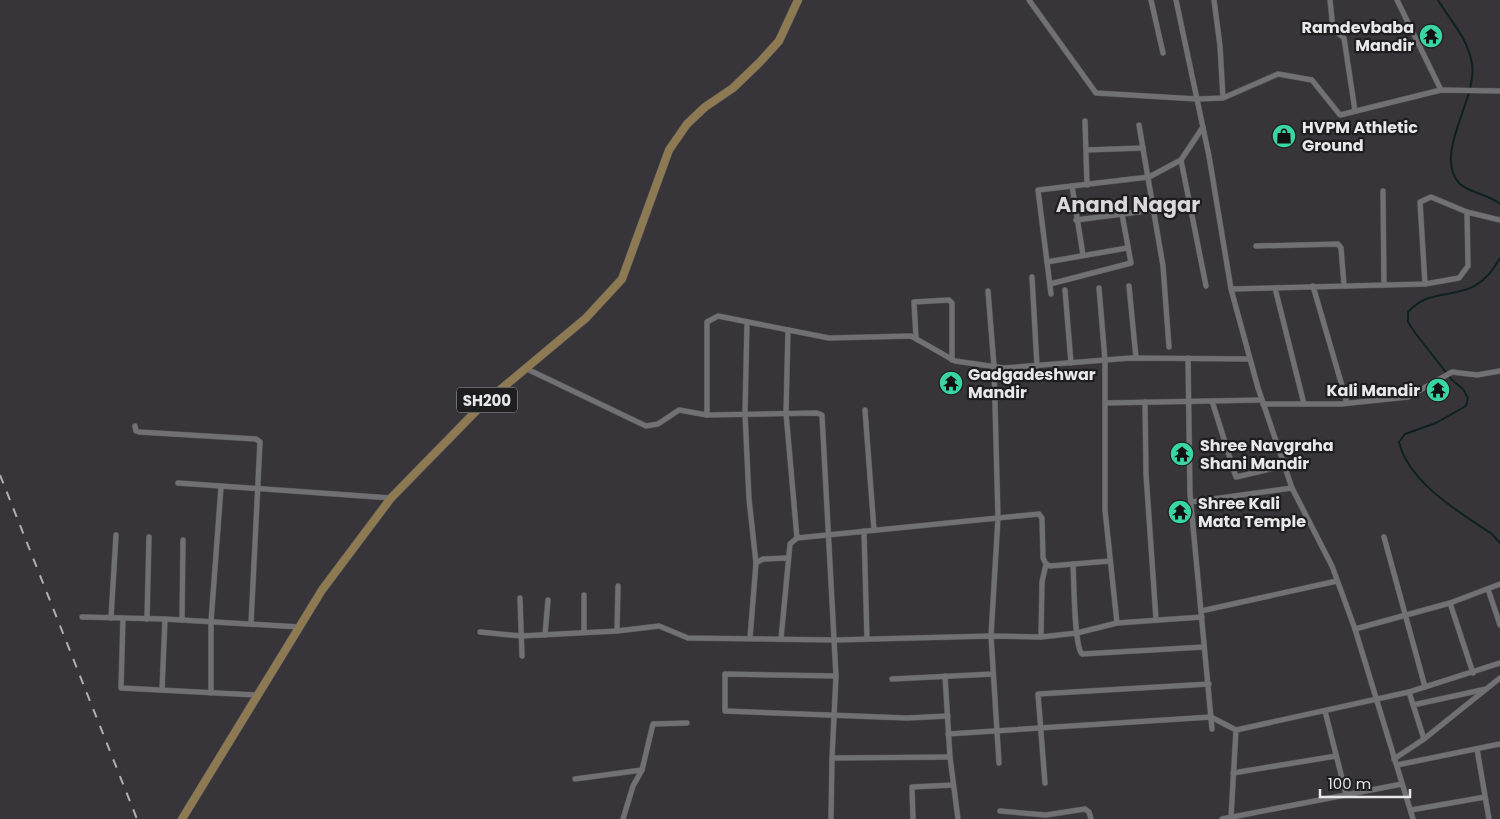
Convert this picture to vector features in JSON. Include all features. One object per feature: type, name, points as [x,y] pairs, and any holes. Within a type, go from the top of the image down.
[{"type":"main road","name":"SH200","points":[[182,819],[322,590],[391,498],[482,405],[586,318],[622,279],[669,150],[687,124],[705,107],[732,88],[773,48],[779,41],[798,0]]},
{"type":"street","points":[[1029,0],[1096,93],[1197,99],[1223,98],[1278,74],[1312,80],[1340,115],[1441,90],[1500,91]]},
{"type":"street","points":[[1151,0],[1163,53]]},
{"type":"street","points":[[1176,0],[1203,127],[1232,289],[1250,358],[1292,488],[1325,551],[1355,629],[1413,819]]},
{"type":"street","points":[[1214,0],[1220,46],[1223,98]]},
{"type":"street","points":[[1330,0],[1333,29],[1344,38],[1355,111]]},
{"type":"street","points":[[1397,0],[1441,90]]},
{"type":"street","points":[[1085,120],[1087,184]]},
{"type":"street","points":[[1139,125],[1163,266],[1169,347]]},
{"type":"street","points":[[1051,294],[1038,190],[1149,177],[1181,160],[1203,127]]},
{"type":"street","points":[[1086,150],[1143,148]]},
{"type":"street","points":[[1181,160],[1206,286]]},
{"type":"street","points":[[1072,186],[1083,255]]},
{"type":"street","points":[[1383,191],[1384,285]]},
{"type":"street","points":[[1425,284],[1420,202],[1431,197],[1467,212],[1498,220]]},
{"type":"street","points":[[1076,220],[1154,210]]},
{"type":"street","points":[[1232,289],[1425,284],[1459,278],[1468,266],[1467,212]]},
{"type":"street","points":[[1050,284],[1131,263],[1122,214]]},
{"type":"street","points":[[1256,246],[1338,244],[1341,248],[1344,285]]},
{"type":"street","points":[[1047,262],[1127,248]]},
{"type":"street","points":[[1032,277],[1037,366]]},
{"type":"street","points":[[1129,286],[1136,358]]},
{"type":"street","points":[[1313,286],[1347,403]]},
{"type":"street","points":[[1099,288],[1105,403],[1104,510],[1117,623]]},
{"type":"street","points":[[1275,288],[1304,404]]},
{"type":"street","points":[[1065,290],[1071,363]]},
{"type":"street","points":[[988,291],[994,366],[998,518],[991,636],[999,763]]},
{"type":"street","points":[[916,338],[914,302],[949,300],[952,303],[952,360]]},
{"type":"street","points":[[707,415],[707,322],[718,316],[829,338],[916,338],[952,360],[994,366],[1037,366],[1136,358],[1250,358]]},
{"type":"street","points":[[747,322],[745,414],[749,499],[756,564],[750,638]]},
{"type":"street","points":[[788,330],[786,413],[798,538]]},
{"type":"street","points":[[1188,358],[1191,502],[1212,729]]},
{"type":"street","points":[[525,368],[646,426],[658,424],[679,410],[707,415],[817,412],[823,417],[836,676],[831,819]]},
{"type":"street","points":[[1105,403],[1212,401],[1304,404],[1347,403],[1408,397],[1452,372],[1477,375],[1500,371]]},
{"type":"street","points":[[1212,401],[1236,477],[1284,466]]},
{"type":"street","points":[[1145,402],[1146,474],[1156,619]]},
{"type":"street","points":[[865,410],[874,530]]},
{"type":"street","points":[[134,426],[139,432],[256,439],[260,442],[251,624]]},
{"type":"street","points":[[178,483],[391,498]]},
{"type":"street","points":[[211,693],[211,622],[221,487]]},
{"type":"street","points":[[1191,502],[1292,488]]},
{"type":"street","points":[[781,639],[790,544],[798,538],[1041,515],[1043,558],[1046,564],[1042,582],[1041,638]]},
{"type":"street","points":[[864,531],[867,639]]},
{"type":"street","points":[[111,618],[116,536]]},
{"type":"street","points":[[147,619],[149,537]]},
{"type":"street","points":[[1384,537],[1425,687]]},
{"type":"street","points":[[182,620],[183,540]]},
{"type":"street","points":[[756,564],[763,560],[788,558]]},
{"type":"street","points":[[1046,564],[1050,566],[1110,561]]},
{"type":"street","points":[[1073,564],[1079,650],[1085,655],[1204,647]]},
{"type":"street","points":[[480,632],[521,636],[617,631],[659,626],[688,638],[835,640],[991,636],[1041,638],[1077,633],[1117,623],[1201,614],[1336,581]]},
{"type":"street","points":[[1355,629],[1450,603],[1500,584]]},
{"type":"street","points":[[617,631],[618,586]]},
{"type":"street","points":[[1488,590],[1500,625]]},
{"type":"street","points":[[584,595],[584,632]]},
{"type":"street","points":[[520,598],[522,656]]},
{"type":"street","points":[[545,635],[548,600]]},
{"type":"street","points":[[1450,603],[1473,672]]},
{"type":"street","points":[[82,617],[165,619],[300,627]]},
{"type":"street","points":[[123,618],[121,688],[259,695]]},
{"type":"street","points":[[162,690],[165,619]]},
{"type":"street","points":[[948,734],[1212,717],[1236,730],[1409,692],[1500,664]]},
{"type":"street","points":[[836,676],[724,674],[725,711],[907,718],[948,716]]},
{"type":"street","points":[[892,678],[993,674]]},
{"type":"street","points":[[945,676],[950,757],[958,819]]},
{"type":"street","points":[[1394,759],[1424,739],[1500,678]]},
{"type":"street","points":[[1045,783],[1036,696],[1042,692],[1209,684]]},
{"type":"street","points":[[1413,705],[1487,689]]},
{"type":"street","points":[[1409,692],[1424,739]]},
{"type":"street","points":[[1325,711],[1346,794]]},
{"type":"street","points":[[623,819],[633,786],[642,770],[653,724],[687,723]]},
{"type":"street","points":[[1232,816],[1232,774],[1236,730]]},
{"type":"street","points":[[1396,765],[1500,744]]},
{"type":"street","points":[[1477,749],[1489,819]]},
{"type":"street","points":[[1232,774],[1336,756]]},
{"type":"street","points":[[832,758],[950,757]]},
{"type":"street","points":[[575,779],[642,770]]},
{"type":"street","points":[[1222,819],[1402,784]]},
{"type":"street","points":[[913,819],[912,787],[953,785]]},
{"type":"street","points":[[1411,810],[1485,797]]},
{"type":"street","points":[[1000,811],[1046,815],[1085,809],[1090,812],[1091,819]]},
{"type":"waterway","points":[[1438,0],[1463,38],[1472,64],[1469,93],[1453,142],[1452,171],[1463,186],[1500,204]]},
{"type":"waterway","points":[[1500,258],[1489,274],[1478,284],[1466,290],[1431,297],[1419,303],[1408,312],[1408,322],[1416,334],[1452,380],[1463,389],[1468,398],[1466,406],[1436,423],[1405,434],[1399,442],[1413,471],[1424,483],[1451,506],[1492,534],[1500,543]]},
{"type":"railway","points":[[0,475],[137,819]]},
{"type":"place","name":"Ramdevbaba Mandir","points":[[1431,36]]},
{"type":"place","name":"HVPM Athletic Ground","points":[[1284,136]]},
{"type":"place","name":"Gadgadeshwar Mandir","points":[[951,383]]},
{"type":"place","name":"Kali Mandir","points":[[1438,390]]},
{"type":"place","name":"Shree Navgraha Shani Mandir","points":[[1182,454]]},
{"type":"place","name":"Shree Kali Mata Temple","points":[[1180,512]]},
{"type":"district","name":"Anand Nagar","points":[[1128,204]]}]
